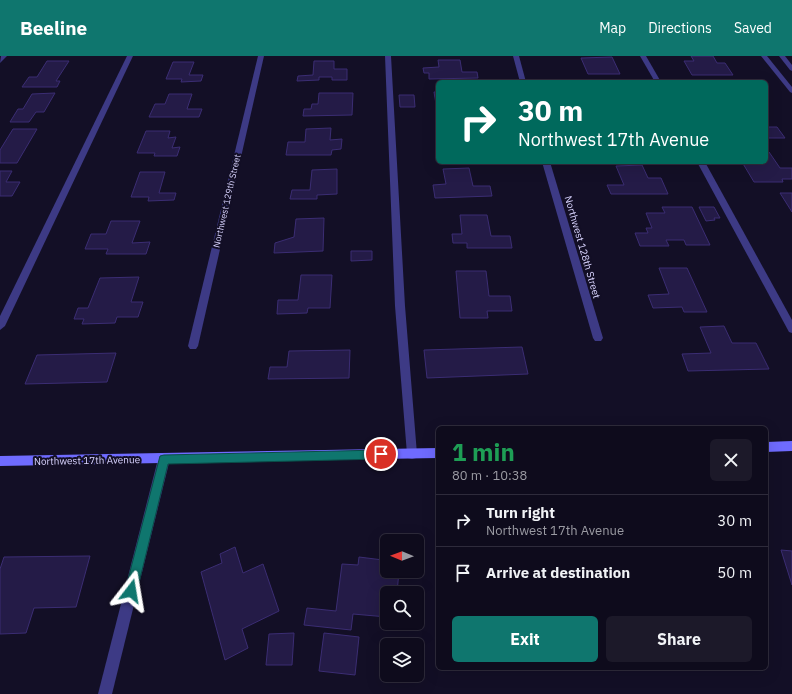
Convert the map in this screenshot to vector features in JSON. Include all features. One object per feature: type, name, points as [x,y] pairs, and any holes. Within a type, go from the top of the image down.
[{"type":"main road","points":[[768,447],[792,446]]},
{"type":"main road","name":"Northwest 17th Avenue","points":[[0,461],[436,453]]},
{"type":"street","points":[[0,62],[4,56]]},
{"type":"street","points":[[0,326],[130,56]]},
{"type":"street","name":"Northwest 129th Street","points":[[193,346],[261,56]]},
{"type":"street","points":[[388,56],[400,306],[412,454]]},
{"type":"street","points":[[516,56],[522,80]]},
{"type":"street","points":[[643,56],[657,80]]},
{"type":"street","points":[[764,56],[792,91]]},
{"type":"street","points":[[782,56],[792,69]]},
{"type":"street","name":"Northwest 128th Street","points":[[547,164],[598,338]]},
{"type":"street","points":[[702,164],[792,329]]},
{"type":"street","points":[[105,694],[164,459]]},
{"type":"building","points":[[691,56],[713,56],[717,63],[725,63],[733,75],[692,75],[684,61],[694,61]]},
{"type":"building","points":[[612,57],[620,74],[588,74],[581,58]]},
{"type":"building","points":[[438,60],[460,60],[462,72],[477,72],[478,78],[429,79],[429,73],[424,73],[423,68],[439,67]]},
{"type":"building","points":[[47,61],[69,61],[56,81],[60,81],[57,87],[22,87],[29,77],[37,77]]},
{"type":"building","points":[[314,61],[334,61],[334,69],[347,69],[347,80],[332,80],[332,77],[319,77],[319,80],[297,81],[298,76],[313,75]]},
{"type":"building","points":[[173,62],[194,62],[189,75],[203,75],[201,81],[181,82],[182,79],[166,79]]},
{"type":"building","points":[[434,92],[436,92],[436,104]]},
{"type":"building","points":[[55,93],[44,112],[36,112],[29,122],[10,122],[18,109],[23,109],[32,94]]},
{"type":"building","points":[[319,93],[353,93],[352,115],[303,116],[304,109],[311,109],[312,104],[318,104]]},
{"type":"building","points":[[169,94],[192,94],[187,109],[202,109],[199,117],[149,117],[155,104],[165,104]]},
{"type":"building","points":[[399,95],[414,95],[415,107],[400,107]]},
{"type":"building","points":[[768,127],[777,127],[785,138],[768,138]]},
{"type":"building","points":[[331,128],[330,140],[342,139],[341,149],[332,150],[331,155],[286,155],[288,142],[305,142],[306,129]]},
{"type":"building","points":[[13,129],[37,129],[17,163],[0,163],[0,150]]},
{"type":"building","points":[[146,131],[170,131],[168,138],[176,137],[172,148],[180,147],[177,156],[154,156],[155,153],[137,153]]},
{"type":"building","points":[[768,152],[780,168],[792,168],[792,179],[782,179],[783,182],[754,182],[743,164],[768,164]]},
{"type":"building","points":[[642,165],[648,178],[661,178],[668,194],[611,194],[607,185],[624,185],[616,166]]},
{"type":"building","points":[[469,168],[473,186],[490,186],[492,196],[435,198],[433,185],[446,184],[443,169]]},
{"type":"building","points":[[337,169],[337,194],[317,195],[317,199],[290,199],[292,190],[310,190],[312,170]]},
{"type":"building","points":[[0,171],[12,171],[6,182],[20,182],[12,196],[0,196]]},
{"type":"building","points":[[140,172],[165,172],[159,193],[176,193],[174,200],[148,201],[149,197],[131,197]]},
{"type":"building","points":[[780,193],[792,193],[792,212]]},
{"type":"building","points":[[662,207],[692,207],[710,245],[686,245],[684,240],[666,240],[669,246],[640,246],[635,233],[648,233],[646,228],[652,228],[646,213],[665,213]]},
{"type":"building","points":[[699,207],[714,207],[720,218],[714,218],[715,220],[706,221]]},
{"type":"building","points":[[460,215],[487,215],[491,236],[510,236],[512,248],[467,248],[467,243],[453,243],[452,234],[462,234]]},
{"type":"building","points":[[324,218],[323,251],[274,253],[275,243],[294,237],[296,219]]},
{"type":"building","points":[[111,221],[140,221],[132,243],[150,242],[146,254],[106,254],[108,249],[85,249],[91,234],[106,234]]},
{"type":"building","points":[[351,251],[372,251],[372,260],[351,261]]},
{"type":"building","points":[[659,268],[687,268],[707,312],[684,312],[682,307],[653,308],[648,295],[669,294]]},
{"type":"building","points":[[456,271],[486,271],[489,296],[510,296],[512,311],[487,311],[488,318],[460,318]]},
{"type":"building","points":[[301,275],[332,275],[330,308],[308,308],[307,313],[277,314],[278,300],[298,300]]},
{"type":"building","points":[[139,277],[131,302],[143,302],[138,317],[117,317],[115,323],[82,324],[84,319],[74,319],[78,308],[88,308],[100,278]]},
{"type":"building","points":[[724,326],[732,343],[756,343],[769,369],[688,371],[682,354],[711,353],[700,327]]},
{"type":"building","points":[[522,347],[528,374],[427,378],[424,350]]},
{"type":"building","points":[[350,350],[349,378],[268,379],[270,367],[287,367],[289,351]]},
{"type":"building","points":[[116,353],[107,382],[25,384],[37,355]]},
{"type":"building","points":[[235,547],[243,573],[263,564],[279,611],[242,629],[248,648],[225,660],[201,572],[222,563],[220,554]]},
{"type":"building","points":[[781,550],[792,551],[792,585]]},
{"type":"building","points":[[90,556],[76,607],[34,608],[26,633],[0,634],[0,569],[4,557]]},
{"type":"building","points":[[359,557],[380,560],[380,578],[398,578],[398,586],[380,586],[380,616],[353,614],[351,630],[304,625],[307,608],[336,611],[342,564],[358,565]]},
{"type":"building","points":[[294,633],[292,665],[266,665],[269,634]]},
{"type":"building","points":[[324,633],[359,637],[355,675],[319,671]]},
{"type":"route","points":[[131,591],[164,459],[381,454]]}]
